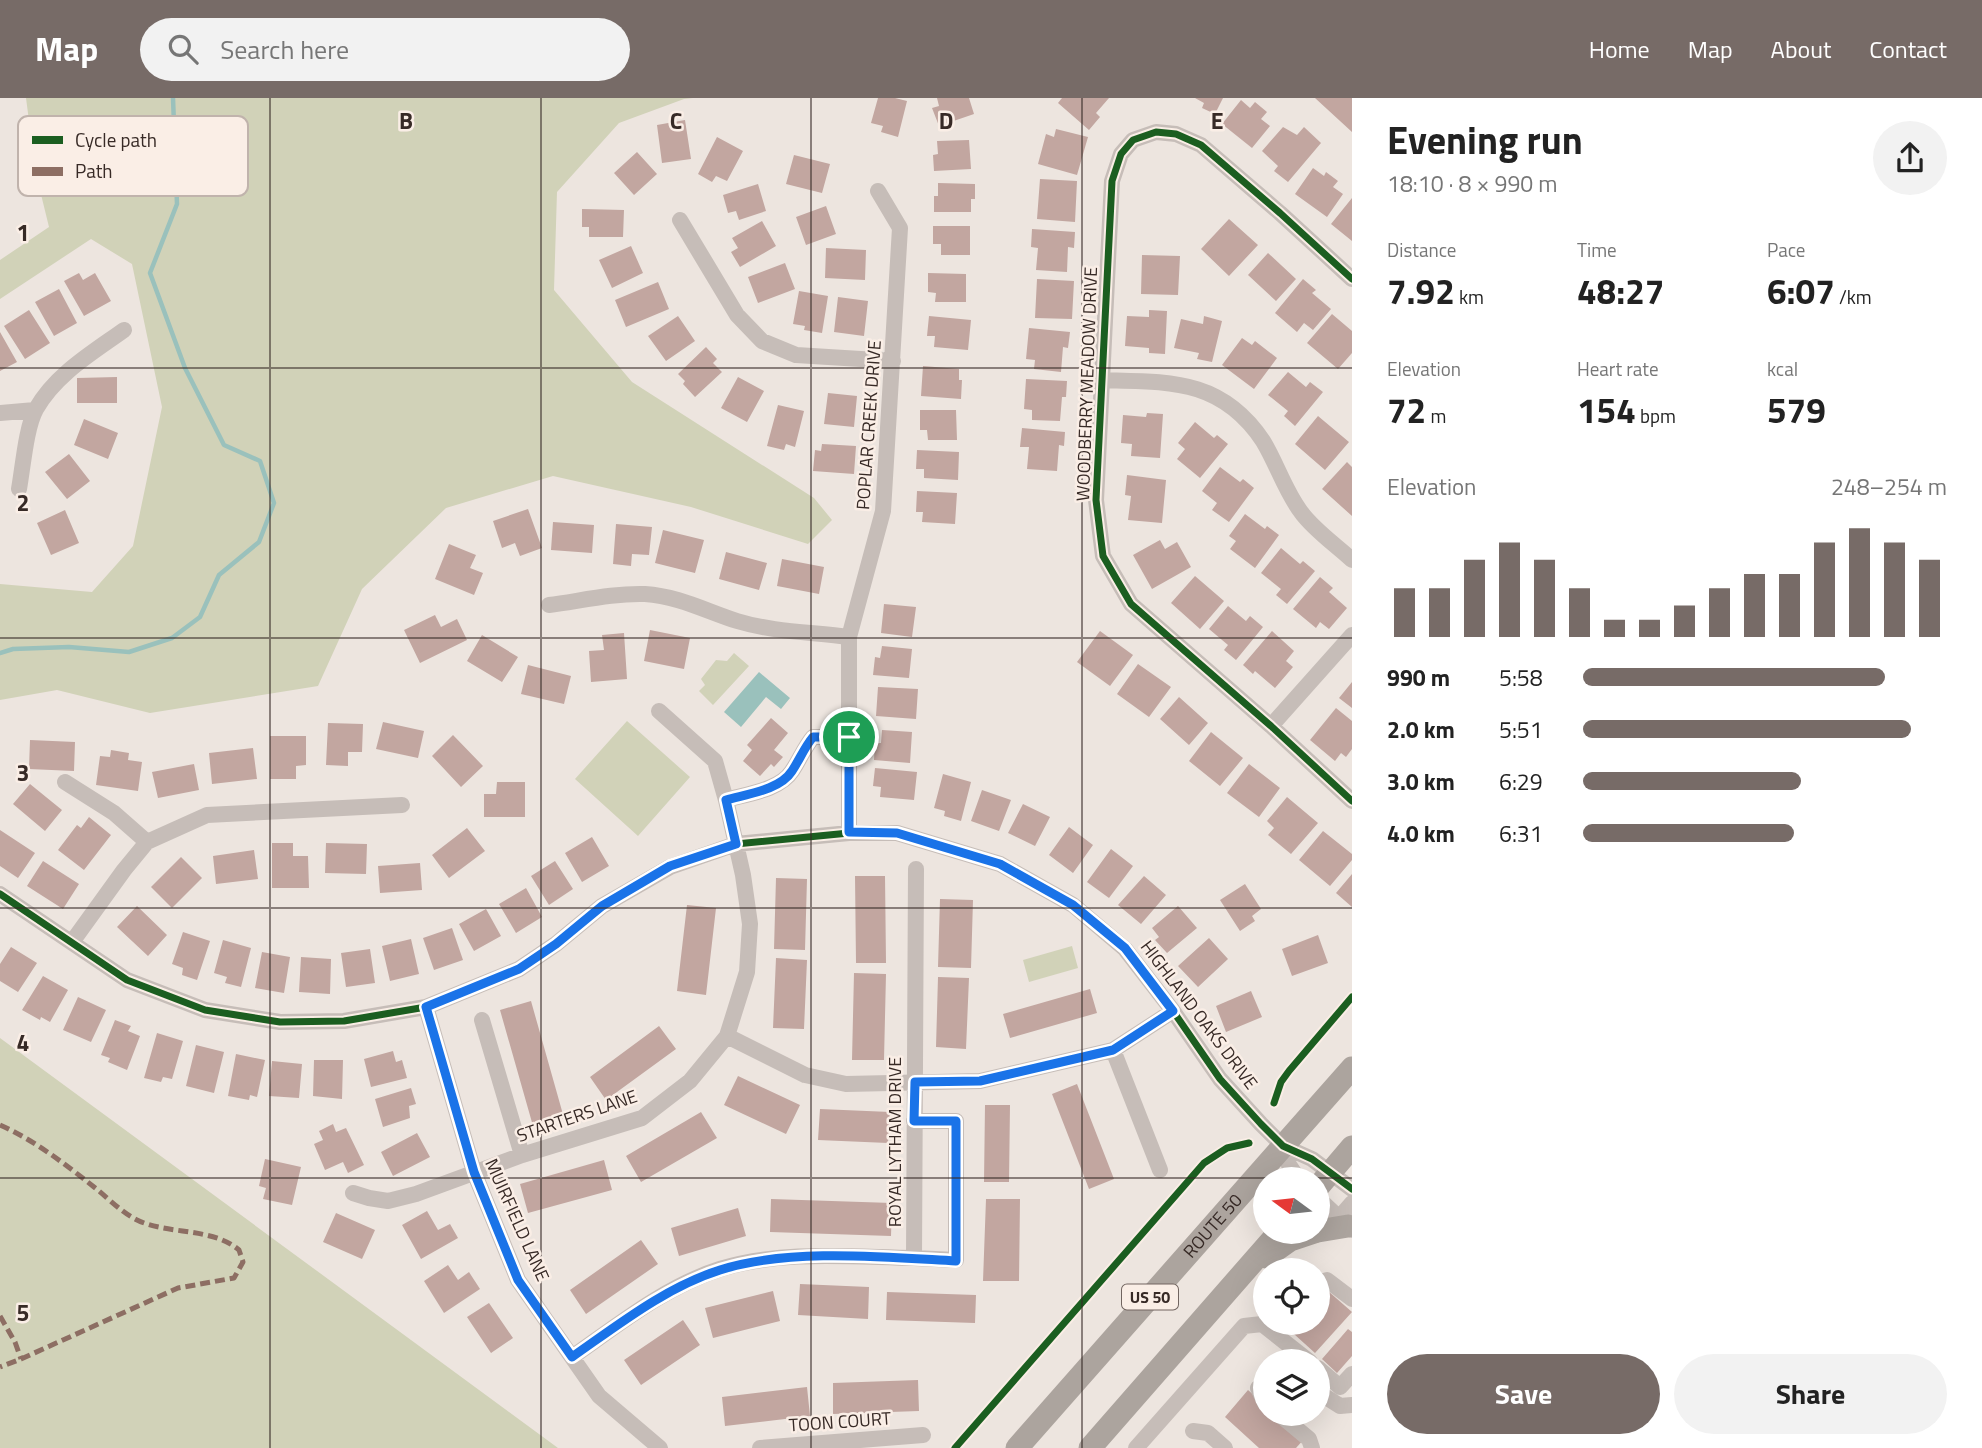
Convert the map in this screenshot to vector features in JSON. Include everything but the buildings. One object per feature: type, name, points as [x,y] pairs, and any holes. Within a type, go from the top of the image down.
[{"type":"highway","name":"ROUTE 50","points":[[1017,1448],[1352,1068]]},
{"type":"highway","points":[[1330,1173],[1352,1147]]},
{"type":"highway","name":"US 50","points":[[1090,1448],[1268,1244]]},
{"type":"highway","points":[[1243,1272],[1284,1244]]},
{"type":"street","name":"WOODBERRY MEADOW DRIVE","points":[[1352,279],[1201,145],[1175,134],[1156,132],[1133,140],[1122,154],[1112,181],[1101,380],[1096,500],[1103,556],[1131,604],[1352,801]]},
{"type":"street","name":"POPLAR CREEK DRIVE","points":[[849,832],[849,637],[883,512],[900,228],[878,191]]},
{"type":"street","points":[[680,220],[737,315],[762,341],[796,355],[893,361]]},
{"type":"street","points":[[19,489],[35,410],[75,364],[124,330]]},
{"type":"street","points":[[1101,380],[1175,382],[1218,398],[1243,417],[1263,442],[1302,513],[1352,560]]},
{"type":"street","points":[[0,413],[35,410]]},
{"type":"street","points":[[549,605],[644,594],[677,598],[738,622],[849,637]]},
{"type":"street","points":[[1271,726],[1352,635]]},
{"type":"street","name":"STARTERS LANE","points":[[353,1193],[388,1201],[456,1181],[522,1155],[642,1118],[690,1082],[727,1036],[747,972],[750,924],[736,844],[715,761],[659,711]]},
{"type":"street","points":[[726,800],[769,788],[791,773],[813,737],[849,737]]},
{"type":"street","points":[[65,782],[114,813],[147,842]]},
{"type":"street","points":[[72,942],[147,842],[207,815],[402,805]]},
{"type":"street","name":"HIGHLAND OAKS DRIVE","points":[[0,894],[127,980],[205,1010],[280,1022],[344,1021],[426,1007],[519,969],[556,944],[602,906],[670,866],[736,844],[849,832],[897,833],[1000,864],[1073,905],[1125,948],[1220,1079],[1283,1146]]},
{"type":"street","name":"ROYAL LYTHAM DRIVE","points":[[914,1258],[916,869]]},
{"type":"street","name":"MUIRFIELD LANE","points":[[426,1007],[474,1172],[518,1280],[599,1396],[660,1448]]},
{"type":"street","points":[[727,1036],[805,1075],[846,1083],[980,1081],[1113,1050],[1173,1011]]},
{"type":"street","points":[[482,1020],[522,1155]]},
{"type":"street","points":[[1113,1050],[1160,1170]]},
{"type":"street","points":[[572,1357],[675,1289],[720,1269],[768,1259],[830,1256],[956,1261],[956,1121],[914,1121]]},
{"type":"street","points":[[1283,1146],[1290,1167]]},
{"type":"street","points":[[1283,1146],[1312,1159],[1317,1167]]},
{"type":"street","points":[[1330,1182],[1352,1189]]},
{"type":"street","points":[[1347,1225],[1352,1203]]},
{"type":"street","points":[[1330,1209],[1347,1225]]},
{"type":"street","points":[[1330,1282],[1352,1300]]},
{"type":"street","points":[[1142,1446],[1236,1333],[1244,1326],[1253,1326]]},
{"type":"street","points":[[1330,1378],[1340,1387],[1352,1374]]},
{"type":"street","points":[[1330,1400],[1340,1406],[1352,1405]]},
{"type":"street","points":[[1293,1426],[1309,1439],[1312,1448]]},
{"type":"street","points":[[1193,1431],[1208,1433],[1225,1448]]},
{"type":"street","name":"TOON COURT","points":[[760,1448],[923,1435]]},
{"type":"green space","points":[[26,98],[693,98],[619,123],[557,192],[554,290],[632,382],[814,498],[832,520],[808,544],[691,507],[553,476],[446,508],[362,589],[318,686],[150,713],[57,690],[0,700],[0,584],[92,592],[133,546],[162,407],[132,264],[91,239],[0,299],[0,260],[49,227],[41,196],[248,196],[248,116],[28,116]]},
{"type":"green space","points":[[734,653],[749,666],[713,705],[699,691],[705,685],[701,679],[716,660],[727,661]]},
{"type":"green space","points":[[627,721],[690,777],[638,836],[575,779]]},
{"type":"green space","points":[[1072,946],[1078,968],[1029,982],[1023,960]]},
{"type":"green space","points":[[0,1038],[558,1448],[0,1448]]},
{"type":"water","points":[[759,672],[790,698],[781,709],[766,697],[741,727],[724,712]]},
{"type":"waterway","points":[[173,98],[174,116]]},
{"type":"waterway","points":[[0,653],[13,649],[69,647],[129,652],[172,638],[200,617],[219,575],[259,542],[274,503],[260,461],[224,445],[185,368],[150,273],[177,204],[177,196]]},
{"type":"marked path","points":[[0,1125],[49,1153],[131,1217],[149,1225],[216,1238],[239,1250],[243,1262],[234,1278],[178,1288],[0,1367]]},
{"type":"marked path","points":[[0,1316],[21,1359]]},
{"type":"cycle path","points":[[1352,279],[1201,145],[1176,134],[1156,132],[1133,140],[1121,154],[1112,181],[1096,500],[1103,556],[1131,604],[1352,801]]},
{"type":"cycle path","points":[[0,894],[127,980],[205,1010],[280,1022],[344,1021],[426,1007],[519,969],[556,944],[602,906],[670,867],[736,844],[849,833],[897,833],[1000,864],[1073,905],[1125,949],[1173,1011],[1220,1079],[1261,1124],[1283,1146],[1312,1159],[1352,1189]]},
{"type":"cycle path","points":[[1274,1103],[1281,1082],[1289,1071],[1352,997]]},
{"type":"cycle path","points":[[955,1448],[1204,1163],[1227,1148],[1249,1143]]},
{"type":"route","points":[[813,737],[849,737],[849,832],[897,833],[1000,864],[1073,905],[1125,948],[1173,1011],[1113,1050],[980,1081],[915,1082],[914,1121],[956,1121],[956,1261],[830,1256],[768,1259],[720,1269],[675,1289],[572,1357],[518,1280],[474,1172],[426,1007],[519,969],[556,944],[602,906],[670,866],[736,844],[726,800],[769,788],[791,773],[813,737]]}]
